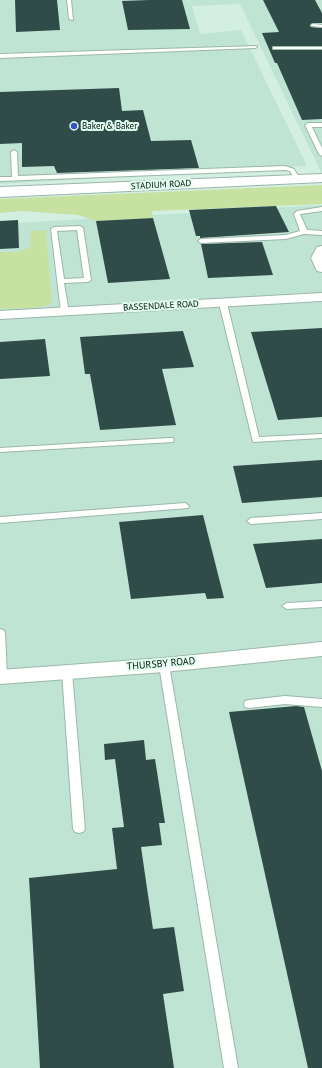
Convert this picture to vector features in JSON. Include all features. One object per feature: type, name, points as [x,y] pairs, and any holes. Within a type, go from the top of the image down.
[{"type":"street","name":"STADIUM ROAD","points":[[0,192],[322,178]]},
{"type":"street","points":[[322,250],[318,258],[322,268]]},
{"type":"street","name":"BASSENDALE ROAD","points":[[0,315],[322,297]]},
{"type":"street","name":"THURSBY ROAD","points":[[1,677],[164,665],[322,649]]},
{"type":"lane","points":[[69,0],[72,19]]},
{"type":"lane","points":[[313,25],[322,26]]},
{"type":"lane","points":[[0,56],[255,47]]},
{"type":"lane","points":[[275,48],[322,48]]},
{"type":"lane","points":[[322,125],[308,125],[322,154]]},
{"type":"lane","points":[[14,152],[15,179]]},
{"type":"lane","points":[[0,179],[285,168],[292,170],[297,179]]},
{"type":"lane","points":[[304,232],[297,214],[299,212],[322,210]]},
{"type":"lane","points":[[61,281],[88,280],[80,228],[54,229],[65,312]]},
{"type":"lane","points":[[201,241],[286,237],[304,232],[322,233]]},
{"type":"lane","points":[[223,303],[256,440],[322,436]]},
{"type":"lane","points":[[0,450],[170,440]]},
{"type":"lane","points":[[0,520],[185,506]]},
{"type":"lane","points":[[251,521],[322,516]]},
{"type":"lane","points":[[287,606],[322,604]]},
{"type":"lane","points":[[0,632],[1,677]]},
{"type":"lane","points":[[164,665],[231,1068]]},
{"type":"lane","points":[[67,672],[79,829]]},
{"type":"lane","points":[[249,704],[285,700],[322,703]]},
{"type":"shaded area","points":[[0,0],[186,0],[192,6],[200,34],[241,30],[307,166],[0,184]]},
{"type":"shaded area","points":[[187,0],[322,0],[322,174],[240,4],[193,6]]},
{"type":"shaded area","points":[[322,205],[322,1068],[0,1068],[0,224]]},
{"type":"green space","points":[[322,185],[322,204],[152,211],[153,218],[96,221],[78,215],[22,211],[0,213],[0,199]]},
{"type":"green space","points":[[46,230],[52,302],[47,306],[0,309],[0,252],[15,252],[30,248],[31,231]]},
{"type":"building","points":[[15,0],[57,0],[60,30],[16,32]]},
{"type":"building","points":[[182,0],[190,29],[128,30],[122,1]]},
{"type":"building","points":[[263,0],[315,0],[322,13],[322,23],[313,23],[310,25],[311,27],[322,28],[322,46],[272,47],[273,50],[322,50],[322,119],[302,120],[262,33],[279,32]]},
{"type":"building","name":"Baker & Baker","points":[[119,88],[122,111],[143,110],[151,141],[191,140],[199,168],[57,173],[54,166],[22,167],[22,143],[0,144],[0,92]]},
{"type":"building","points":[[276,206],[289,232],[200,238],[200,236],[196,236],[189,210]]},
{"type":"building","points":[[153,218],[170,279],[108,283],[96,221]]},
{"type":"building","points":[[18,220],[19,248],[0,249],[0,221]]},
{"type":"building","points":[[262,242],[273,275],[208,278],[201,244]]},
{"type":"building","points":[[322,328],[322,417],[278,420],[251,332]]},
{"type":"building","points":[[183,331],[194,367],[162,369],[176,425],[100,430],[90,374],[85,374],[80,337]]},
{"type":"building","points":[[45,339],[50,376],[0,379],[0,342]]},
{"type":"building","points":[[322,460],[322,497],[242,503],[233,466]]},
{"type":"building","points":[[203,515],[224,598],[207,599],[205,593],[131,599],[119,522]]},
{"type":"building","points":[[322,539],[322,583],[266,588],[253,544]]},
{"type":"building","points":[[296,706],[304,707],[322,771],[322,1068],[308,1068],[229,712]]},
{"type":"building","points":[[144,740],[146,760],[155,759],[165,823],[159,823],[162,845],[141,847],[153,929],[174,927],[184,991],[163,994],[174,1068],[40,1068],[29,878],[117,869],[112,828],[124,827],[115,759],[105,760],[104,744]]},
{"type":"place","name":"Baker & Baker","points":[[74,126]]}]
